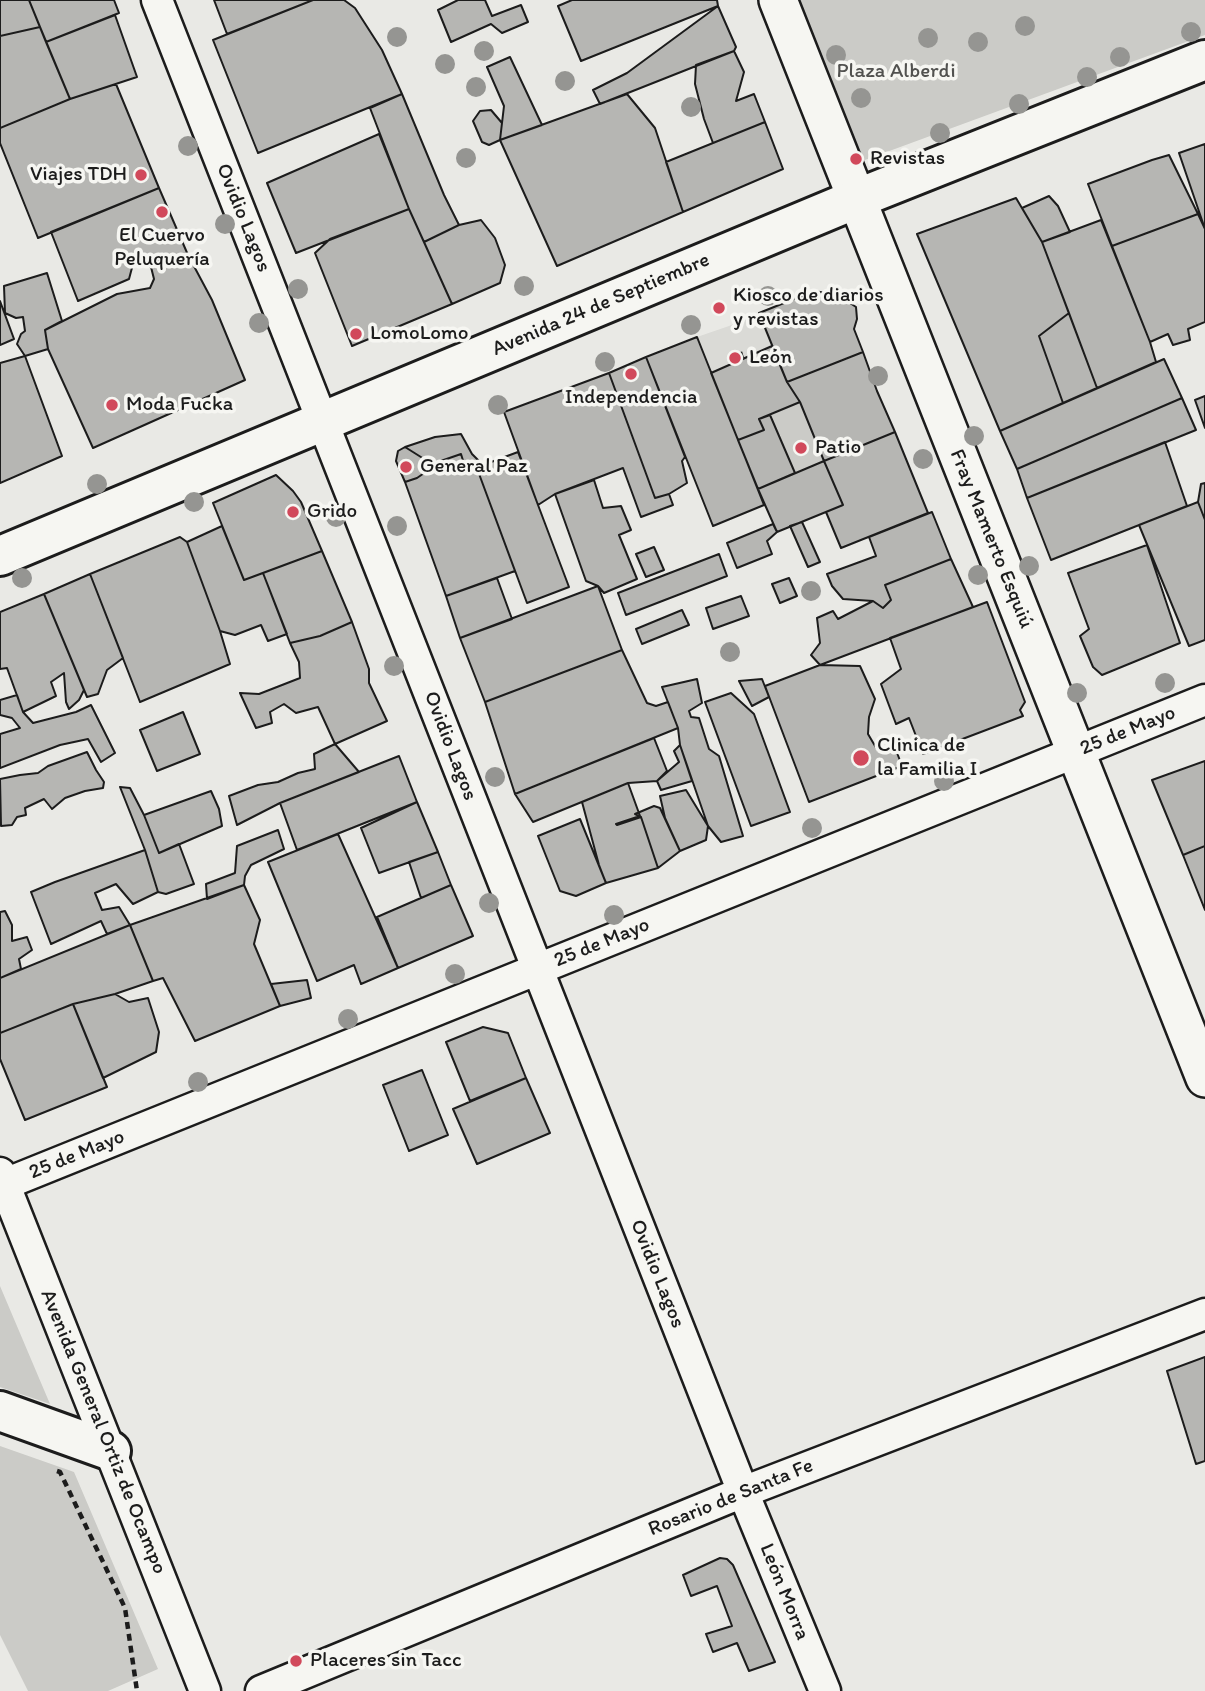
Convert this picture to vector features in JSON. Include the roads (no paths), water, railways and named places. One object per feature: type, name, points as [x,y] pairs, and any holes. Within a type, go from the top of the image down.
[{"type":"main road","name":"Avenida 24 de Septiembre","points":[[0,556],[856,198],[1205,60]]},
{"type":"main road","points":[[0,1411],[111,1451]]},
{"type":"street","name":"Ovidio Lagos","points":[[157,0],[743,1492]]},
{"type":"street","name":"Fray Mamerto Esquiú","points":[[778,0],[1205,1079]]},
{"type":"street","name":"25 de Mayo","points":[[2,1181],[537,970],[1205,700]]},
{"type":"street","name":"Avenida General Ortiz de Ocampo","points":[[2,1181],[205,1691]]},
{"type":"street","name":"Rosario de Santa Fe","points":[[261,1691],[743,1492],[1205,1314]]},
{"type":"street","name":"León Morra","points":[[743,1492],[825,1691]]},
{"type":"place","name":"Revistas","points":[[856,159]]},
{"type":"place","name":"Viajes TDH","points":[[141,175]]},
{"type":"place","name":"El Cuervo Peluquería","points":[[162,212]]},
{"type":"place","name":"Kiosco de diarios y revistas","points":[[719,308]]},
{"type":"place","name":"LomoLomo","points":[[356,334]]},
{"type":"place","name":"León","points":[[735,358]]},
{"type":"place","name":"Independencia","points":[[631,374]]},
{"type":"place","name":"Moda Fucka","points":[[112,405]]},
{"type":"place","name":"Patio","points":[[801,448]]},
{"type":"place","name":"General Paz","points":[[406,467]]},
{"type":"place","name":"Grido","points":[[293,512]]},
{"type":"place","name":"Clinica de la Familia I","points":[[861,758]]},
{"type":"place","name":"Placeres sin Tacc","points":[[296,1661]]},
{"type":"park label","name":"Plaza Alberdi","points":[[896,72]]}]
